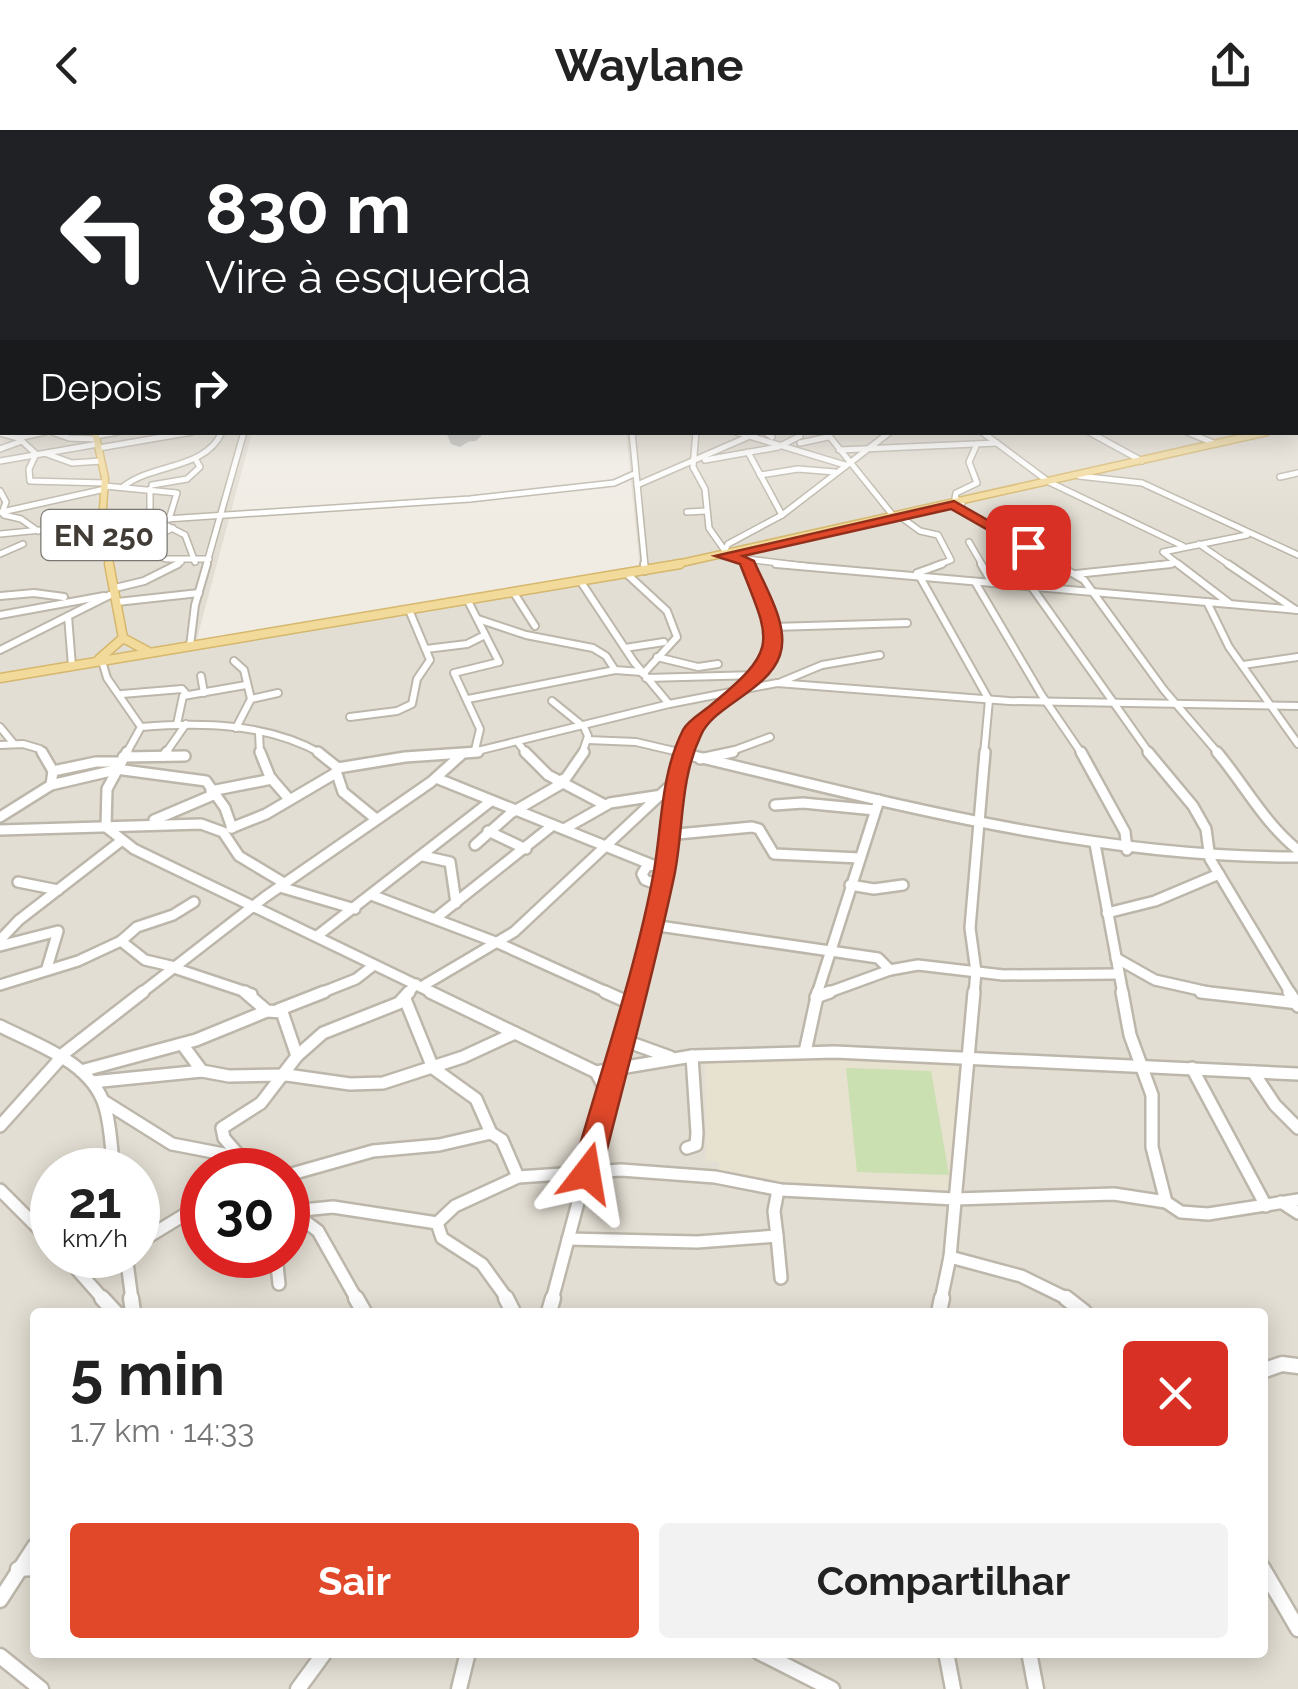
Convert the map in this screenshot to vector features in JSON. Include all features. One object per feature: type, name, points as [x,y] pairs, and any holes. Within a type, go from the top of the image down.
[{"type":"main road","points":[[0,678],[627,574],[898,518],[1254,435]]},
{"type":"main road","name":"EN 250","points":[[97,440],[105,486],[100,507],[122,638]]},
{"type":"main road","points":[[98,661],[122,638],[138,649],[154,652]]},
{"type":"street","points":[[6,435],[20,440],[36,454]]},
{"type":"street","points":[[0,449],[38,435]]},
{"type":"street","points":[[59,435],[97,440],[164,435]]},
{"type":"street","points":[[124,486],[134,475],[146,470],[196,460],[215,447],[221,435]]},
{"type":"street","points":[[190,646],[199,593],[229,496],[228,477],[243,435]]},
{"type":"street","points":[[632,435],[645,570]]},
{"type":"street","points":[[697,435],[692,461],[707,488],[706,511],[712,536],[723,552],[747,561],[1297,611]]},
{"type":"street","points":[[739,435],[782,515]]},
{"type":"street","points":[[637,485],[742,439],[760,435]]},
{"type":"street","points":[[692,461],[823,435]]},
{"type":"street","points":[[829,435],[846,464],[898,518],[938,535],[951,560],[904,575]]},
{"type":"street","points":[[723,552],[782,515],[886,435]]},
{"type":"street","points":[[986,435],[1048,482],[1182,546]]},
{"type":"street","points":[[1094,435],[1142,461]]},
{"type":"street","points":[[1194,435],[1216,444]]},
{"type":"street","points":[[45,452],[51,444],[69,438]]},
{"type":"street","points":[[742,439],[846,464]]},
{"type":"street","points":[[0,441],[20,440]]},
{"type":"street","points":[[0,461],[97,440]]},
{"type":"street","points":[[839,450],[997,442]]},
{"type":"street","points":[[977,444],[969,457],[977,482],[956,493],[958,504],[1076,574],[1097,592],[1175,704],[1298,854]]},
{"type":"street","points":[[45,452],[72,463],[101,462]]},
{"type":"street","points":[[36,454],[29,470],[30,481],[176,492]]},
{"type":"street","points":[[137,487],[175,482],[199,470],[196,460]]},
{"type":"street","points":[[760,476],[798,469],[835,472]]},
{"type":"street","points":[[1280,477],[1298,472]]},
{"type":"street","points":[[0,534],[104,531],[152,520],[475,499],[617,482],[634,474]]},
{"type":"street","points":[[1079,476],[1142,483],[1298,556]]},
{"type":"street","points":[[169,519],[170,509],[179,497],[175,482]]},
{"type":"street","points":[[1,514],[105,486]]},
{"type":"street","points":[[150,489],[152,520]]},
{"type":"street","points":[[0,491],[6,499],[1,514]]},
{"type":"street","points":[[797,491],[807,494]]},
{"type":"street","points":[[688,512],[706,511]]},
{"type":"street","points":[[1,514],[42,531],[104,531],[138,550],[181,562],[209,559]]},
{"type":"street","points":[[152,520],[173,528],[190,541],[195,562]]},
{"type":"street","points":[[126,542],[141,543],[173,528]]},
{"type":"street","points":[[754,531],[778,544]]},
{"type":"street","points":[[1231,604],[1163,552],[1250,534]]},
{"type":"street","points":[[969,542],[992,584]]},
{"type":"street","points":[[0,554],[23,544]]},
{"type":"street","points":[[1199,544],[1297,611]]},
{"type":"street","points":[[550,1308],[652,925],[683,756],[693,729],[758,675],[772,656],[773,627],[747,561]]},
{"type":"street","points":[[0,650],[181,562]]},
{"type":"street","points":[[1076,574],[1176,563]]},
{"type":"street","points":[[627,574],[667,612],[677,637],[644,674]]},
{"type":"street","points":[[920,576],[990,700],[970,928],[976,972],[950,1257],[939,1308]]},
{"type":"street","points":[[580,582],[669,704]]},
{"type":"street","points":[[975,582],[1046,702],[1095,773],[1125,832],[1127,850]]},
{"type":"street","points":[[1031,586],[1171,783],[1194,806],[1206,829],[1210,859],[1297,1004]]},
{"type":"street","points":[[0,596],[34,593],[67,598],[199,593]]},
{"type":"street","points":[[514,593],[535,626]]},
{"type":"street","points":[[0,615],[39,610],[67,598]]},
{"type":"street","points":[[468,601],[505,673]]},
{"type":"street","points":[[1207,602],[1229,647],[1298,744]]},
{"type":"street","points":[[350,717],[397,711],[412,704],[418,678],[430,660],[410,610]]},
{"type":"street","points":[[68,616],[72,666]]},
{"type":"street","points":[[478,619],[526,635],[593,648],[606,656],[614,670]]},
{"type":"street","points":[[773,627],[907,623]]},
{"type":"street","points":[[426,649],[467,644],[486,636]]},
{"type":"street","points":[[606,656],[664,642]]},
{"type":"street","points":[[779,684],[822,665],[880,655]]},
{"type":"street","points":[[657,657],[705,674],[758,675]]},
{"type":"street","points":[[1243,665],[1298,657]]},
{"type":"street","points":[[234,660],[244,670],[252,699]]},
{"type":"street","points":[[98,661],[108,682],[122,694],[141,727]]},
{"type":"street","points":[[476,750],[481,734],[454,673],[499,662]]},
{"type":"street","points":[[468,699],[614,670],[644,674],[697,671],[718,664]]},
{"type":"street","points":[[705,674],[714,694]]},
{"type":"street","points":[[200,676],[204,692]]},
{"type":"street","points":[[0,830],[192,823],[228,830],[336,771],[430,754],[461,755],[519,744],[669,704],[779,684],[990,700],[1298,706]]},
{"type":"street","points":[[164,756],[182,724],[182,697],[246,686]]},
{"type":"street","points":[[122,694],[176,688],[187,695]]},
{"type":"street","points":[[236,728],[252,699],[278,693]]},
{"type":"street","points":[[474,845],[567,776],[588,740],[584,728],[552,702]]},
{"type":"street","points":[[141,727],[182,724],[236,728],[313,750],[336,771],[340,789],[376,819]]},
{"type":"street","points":[[0,727],[14,744]]},
{"type":"street","points":[[141,727],[118,765],[105,798],[106,827],[121,840],[596,1072],[606,1090]]},
{"type":"street","points":[[260,732],[258,756],[266,774],[289,799]]},
{"type":"street","points":[[697,759],[730,753],[770,736]]},
{"type":"street","points":[[588,740],[636,742],[877,805],[1127,850],[1210,859],[1298,854]]},
{"type":"street","points":[[519,744],[539,772],[605,804]]},
{"type":"street","points":[[0,746],[38,747],[54,771],[51,785]]},
{"type":"street","points":[[0,1126],[59,1059],[256,904],[436,778],[461,755]]},
{"type":"street","points":[[0,817],[51,785],[118,765],[184,756]]},
{"type":"street","points":[[54,771],[96,762],[206,781],[225,808],[233,849],[252,867],[266,870],[282,885],[354,909]]},
{"type":"street","points":[[147,823],[212,793],[272,778]]},
{"type":"street","points":[[436,778],[665,870]]},
{"type":"street","points":[[233,1148],[222,1128],[260,1103],[322,1033],[405,999],[418,986],[498,944],[676,780]]},
{"type":"street","points":[[564,829],[628,795],[662,795]]},
{"type":"street","points":[[317,936],[374,896],[491,801]]},
{"type":"street","points":[[775,805],[877,805]]},
{"type":"street","points":[[806,1052],[816,997],[877,805]]},
{"type":"street","points":[[436,918],[553,825]]},
{"type":"street","points":[[668,835],[756,827],[774,854],[860,858]]},
{"type":"street","points":[[488,831],[526,849]]},
{"type":"street","points":[[0,943],[19,920],[121,840]]},
{"type":"street","points":[[1095,844],[1130,1035],[1145,1068],[1154,1115],[1152,1147],[1166,1202]]},
{"type":"street","points":[[424,856],[450,862],[456,903]]},
{"type":"street","points":[[653,866],[647,866],[642,874],[659,885]]},
{"type":"street","points":[[1107,913],[1155,901],[1218,874]]},
{"type":"street","points":[[18,882],[58,890]]},
{"type":"street","points":[[850,886],[874,889],[903,885]]},
{"type":"street","points":[[374,896],[436,918],[632,1004]]},
{"type":"street","points":[[0,985],[78,961],[121,941],[132,930],[173,915],[194,902]]},
{"type":"street","points":[[652,925],[878,958],[890,970]]},
{"type":"street","points":[[0,943],[58,931],[47,968]]},
{"type":"street","points":[[121,941],[145,960],[252,994],[288,1020],[298,1056]]},
{"type":"street","points":[[1116,958],[1135,973],[1162,983],[1297,1004]]},
{"type":"street","points":[[81,1071],[182,1044],[356,978],[374,964]]},
{"type":"street","points":[[816,997],[890,970],[939,966],[976,972],[1117,974]]},
{"type":"street","points":[[405,999],[434,1068],[469,1090],[483,1107],[491,1134]]},
{"type":"street","points":[[0,1026],[81,1071],[105,1102],[184,1148]]},
{"type":"street","points":[[92,1082],[202,1071],[229,1076],[286,1075],[366,1085],[434,1068],[515,1032]]},
{"type":"street","points":[[623,1040],[672,1058]]},
{"type":"street","points":[[182,1044],[202,1071]]},
{"type":"street","points":[[596,1072],[692,1056],[806,1052],[1298,1074]]},
{"type":"street","points":[[688,1148],[696,1145],[700,1120],[692,1086],[692,1056]]},
{"type":"street","points":[[1192,1068],[1266,1206]]},
{"type":"street","points":[[1253,1072],[1275,1105],[1298,1128]]},
{"type":"street","points":[[105,1102],[111,1148]]},
{"type":"street","points":[[310,1169],[374,1152],[491,1134],[502,1140],[518,1176]]},
{"type":"street","points":[[437,1223],[454,1206],[518,1176],[647,1171],[715,1177],[778,1190],[956,1199],[1102,1194],[1166,1202],[1181,1212],[1208,1214],[1298,1200]]},
{"type":"street","points":[[0,1190],[30,1220]]},
{"type":"street","points":[[778,1190],[774,1211],[781,1278]]},
{"type":"street","points":[[1281,1202],[1298,1213]]},
{"type":"street","points":[[310,1209],[333,1207],[437,1223]]},
{"type":"street","points":[[437,1223],[445,1244],[467,1253],[483,1266],[511,1308]]},
{"type":"street","points":[[310,1225],[318,1231],[362,1308]]},
{"type":"street","points":[[568,1239],[697,1242],[777,1236]]},
{"type":"street","points":[[950,1257],[1026,1278],[1068,1298],[1079,1308]]},
{"type":"street","points":[[85,1278],[112,1308]]},
{"type":"street","points":[[129,1278],[133,1308]]},
{"type":"street","points":[[278,1278],[279,1284]]},
{"type":"street","points":[[1268,1370],[1282,1364],[1298,1366]]},
{"type":"street","points":[[0,1600],[30,1553]]},
{"type":"street","points":[[18,1569],[30,1568]]},
{"type":"street","points":[[1268,1577],[1298,1629]]},
{"type":"street","points":[[0,1656],[40,1689]]},
{"type":"street","points":[[298,1689],[321,1658]]},
{"type":"street","points":[[459,1689],[467,1658]]},
{"type":"street","points":[[771,1658],[832,1689]]},
{"type":"street","points":[[947,1658],[953,1689]]},
{"type":"street","points":[[1030,1658],[1036,1689]]},
{"type":"shaded area","points":[[0,435],[251,435],[196,642],[640,568],[626,435],[1298,435],[1298,1689],[0,1689]]},
{"type":"shaded area","points":[[816,1059],[965,1066],[955,1199],[734,1181],[730,1171],[719,1175],[719,1162],[706,1161],[705,1063]]},
{"type":"green space","points":[[846,1068],[931,1071],[949,1175],[857,1172]]},
{"type":"taxiway","points":[[460,439],[478,435]]},
{"type":"runway","points":[[459,435],[460,439]]},
{"type":"route","points":[[587,1173],[652,925],[665,870],[669,810],[693,729],[758,675],[772,654],[773,627],[747,561],[722,556],[954,505],[1028,547]]}]
